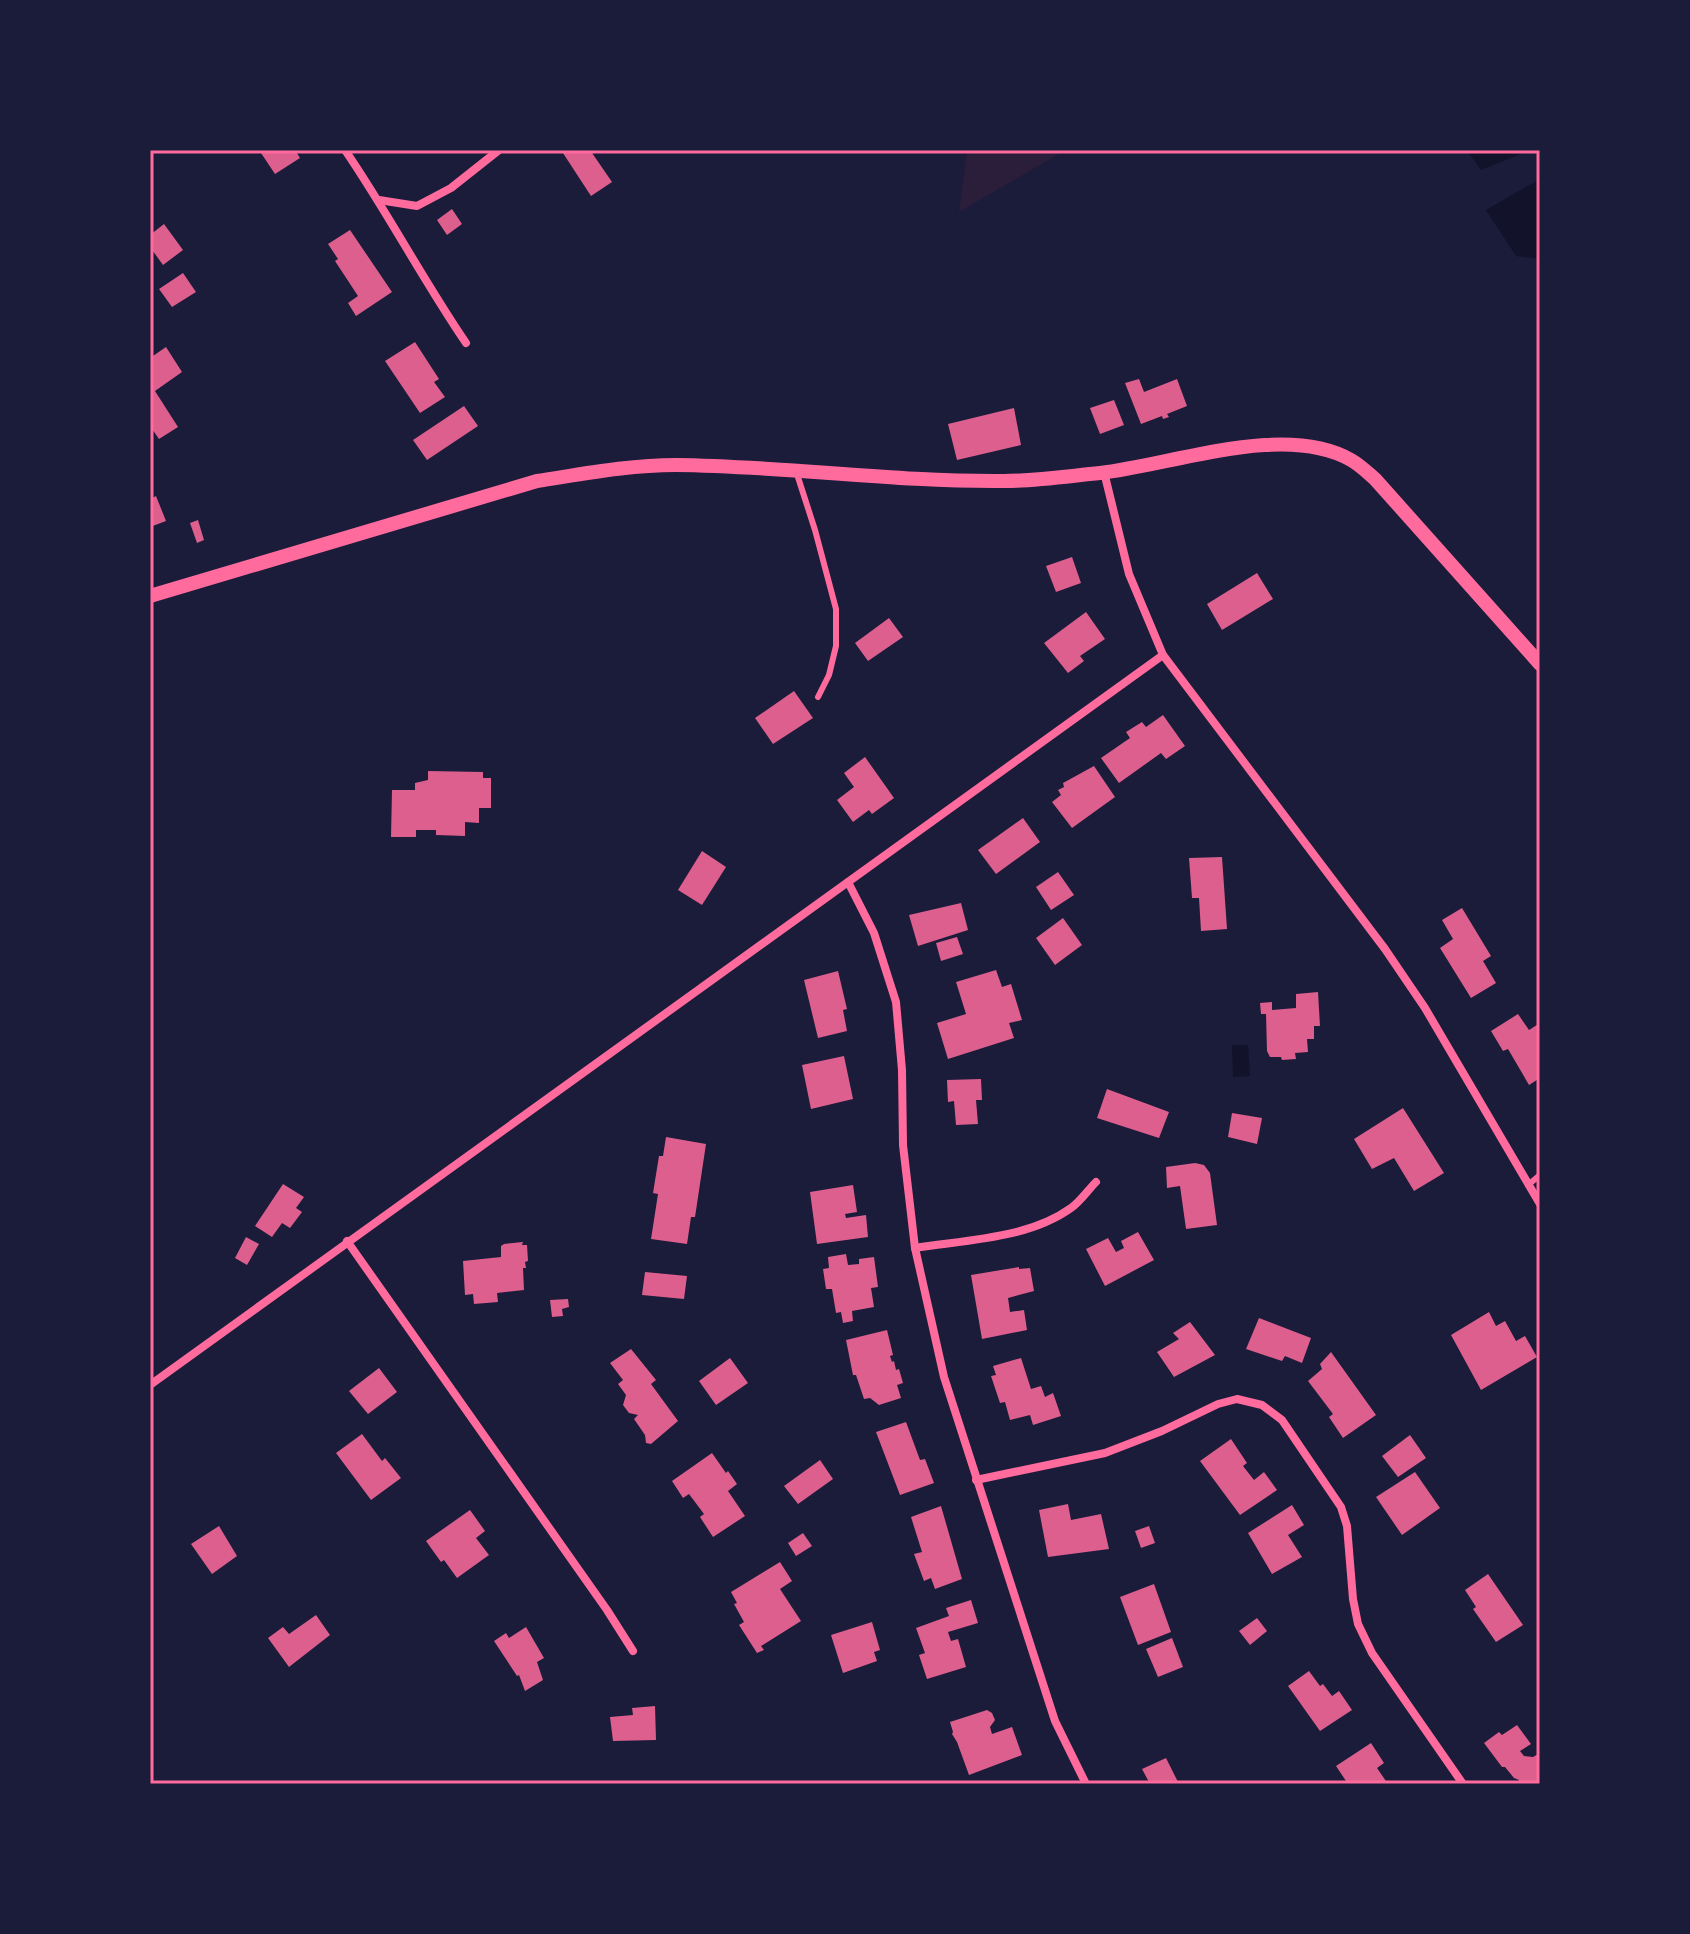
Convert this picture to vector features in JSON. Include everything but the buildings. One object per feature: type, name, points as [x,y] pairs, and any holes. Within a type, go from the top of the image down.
[{"type":"street","points":[[345,150],[379,200],[430,291],[466,343]]},
{"type":"street","points":[[379,200],[417,206],[451,188],[499,150]]},
{"type":"street","points":[[150,596],[537,481],[600,471],[673,465],[886,478],[1007,481],[1104,472],[1262,445],[1295,445],[1325,450],[1351,460],[1375,479],[1540,664]]},
{"type":"street","points":[[1104,472],[1129,574],[1163,655],[1393,960],[1425,1008],[1540,1204]]},
{"type":"street","points":[[150,1385],[1163,655]]},
{"type":"street","points":[[848,882],[874,933],[896,1002],[902,1070],[903,1145],[915,1248],[944,1377],[1055,1721],[1086,1784]]},
{"type":"street","points":[[915,1248],[997,1235],[1041,1224],[1072,1208],[1096,1182]]},
{"type":"street","points":[[347,1241],[633,1651]]},
{"type":"street","points":[[976,1480],[1105,1453],[1237,1399],[1262,1405],[1282,1420],[1341,1507],[1347,1526],[1358,1624],[1372,1653],[1463,1784]]},
{"type":"lane","points":[[796,471],[836,609],[836,646],[829,675],[818,697]]},
{"type":"lane","points":[[1528,1185],[1540,1175]]},
{"type":"shaded area","points":[[967,150],[1066,150],[959,212]]},
{"type":"shaded area","points":[[1467,150],[1530,150],[1481,170]]},
{"type":"shaded area","points":[[1540,179],[1540,259],[1516,256],[1486,210]]},
{"type":"shaded area","points":[[1232,1045],[1248,1045],[1250,1076],[1233,1077]]}]
